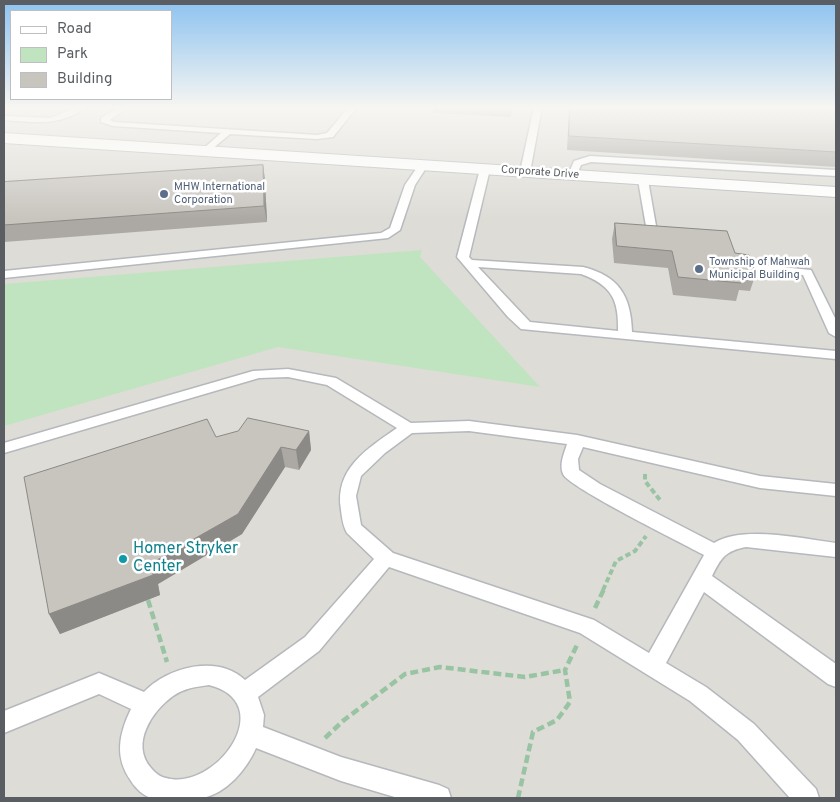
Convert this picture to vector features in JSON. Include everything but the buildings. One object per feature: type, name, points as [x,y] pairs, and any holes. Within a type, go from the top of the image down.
[{"type":"street","name":"Corporate Drive","points":[[104,144],[836,192]]},
{"type":"lane","points":[[206,151],[213,144]]},
{"type":"lane","points":[[525,172],[531,144]]},
{"type":"lane","points":[[573,175],[577,163],[590,159],[836,173]]},
{"type":"lane","points":[[4,274],[384,236],[395,230],[410,185],[422,165]]},
{"type":"lane","points":[[485,169],[463,257],[513,314],[526,326],[836,355]]},
{"type":"lane","points":[[643,180],[650,226]]},
{"type":"lane","points":[[468,263],[584,271],[597,275],[607,281],[618,293],[624,304],[625,335]]},
{"type":"lane","points":[[740,266],[807,272],[836,333]]},
{"type":"lane","points":[[4,448],[258,374],[288,373],[331,382],[408,428],[469,426],[577,440],[760,482],[836,490]]},
{"type":"lane","points":[[408,428],[379,449],[353,474],[347,496],[353,528],[386,558],[587,626],[698,694],[746,732],[807,798]]},
{"type":"lane","points":[[577,440],[570,459],[571,473],[594,488],[715,552]]},
{"type":"lane","points":[[653,667],[715,552],[729,543],[746,540],[836,550]]},
{"type":"lane","points":[[245,693],[312,644],[386,558]]},
{"type":"lane","points":[[701,579],[836,678]]},
{"type":"lane","points":[[210,675],[230,680],[245,693],[252,712],[251,734],[241,757],[222,776],[198,789],[173,792],[151,786],[136,770],[130,750],[135,726],[147,705],[166,688],[187,678],[210,675]]},
{"type":"lane","points":[[4,722],[99,683],[147,705]]},
{"type":"lane","points":[[251,734],[341,769],[439,798]]},
{"type":"path","points":[[148,600],[174,684]]},
{"type":"path","points":[[307,756],[344,720],[406,674],[440,667],[525,677],[565,670]]},
{"type":"shaded area","points":[[4,144],[836,144],[836,798],[4,798]]},
{"type":"green space","points":[[422,250],[420,257],[540,387],[278,347],[4,426],[4,284]]},
{"type":"place","name":"MHW International Corporation","points":[[164,194]]},
{"type":"place","name":"Township of Mahwah Municipal Building","points":[[699,269]]},
{"type":"place","name":"Homer Stryker Center","points":[[123,559]]}]
